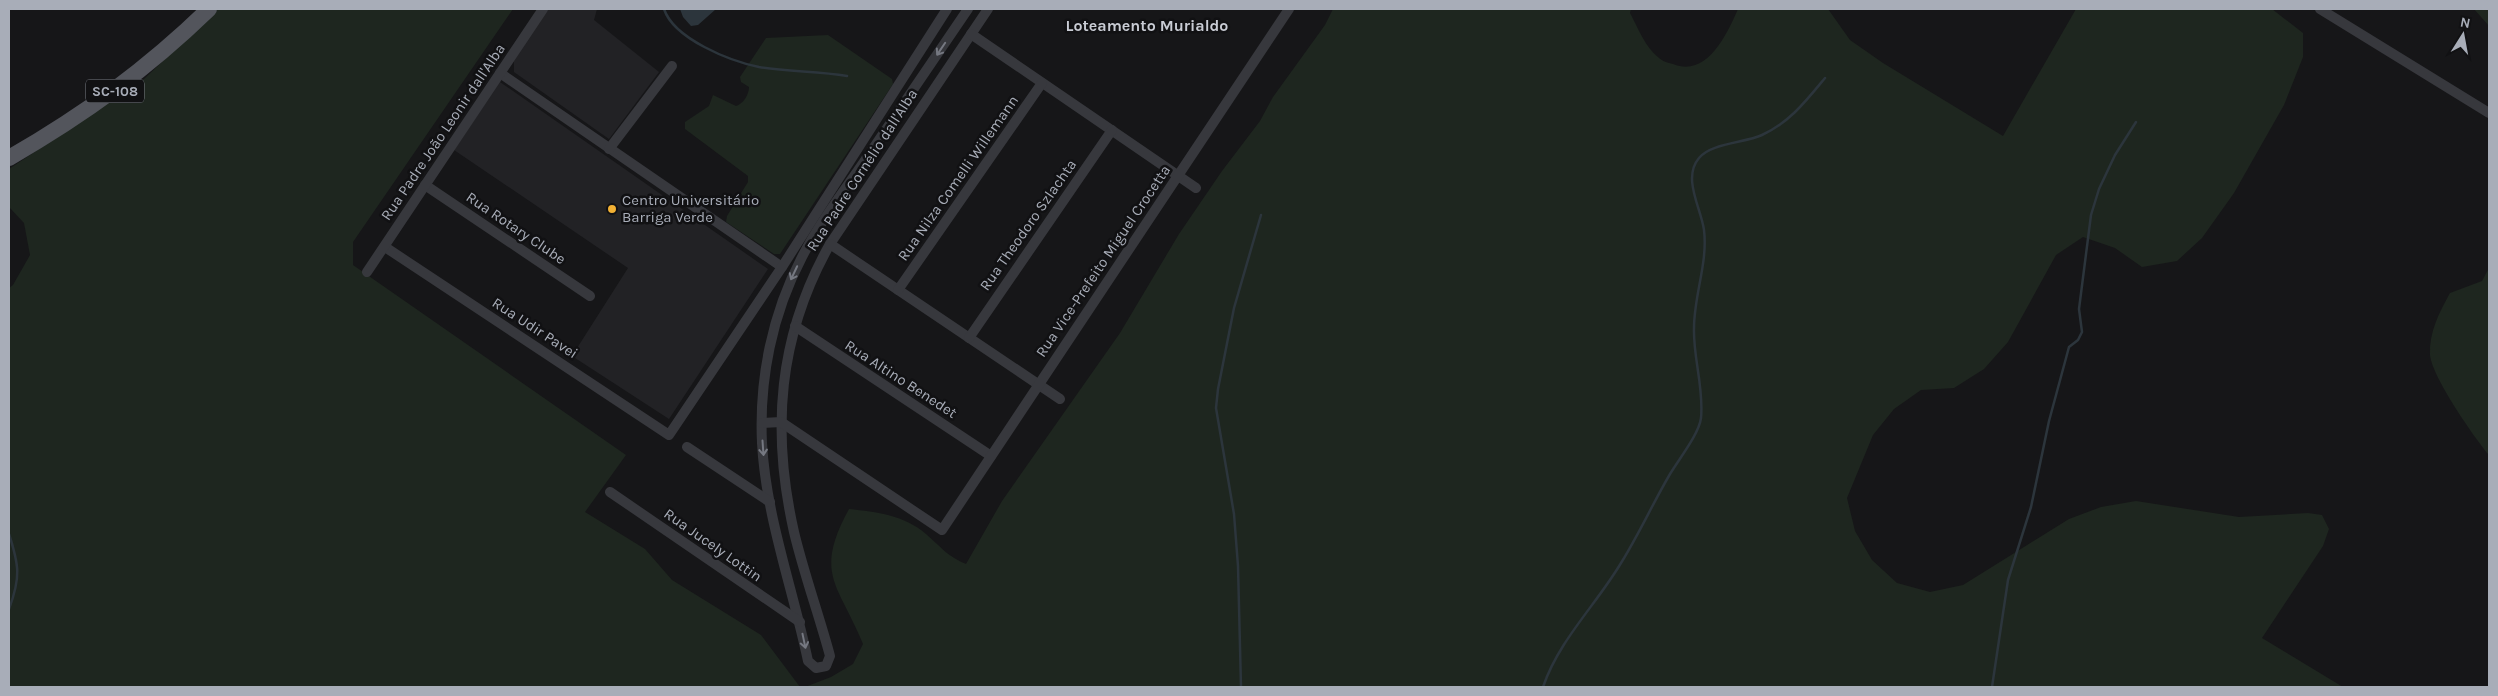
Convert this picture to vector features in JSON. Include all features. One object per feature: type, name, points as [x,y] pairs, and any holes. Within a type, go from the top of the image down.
[{"type":"main road","name":"SC-108","points":[[9,158],[114,92],[159,56],[209,9]]},
{"type":"street","name":"Rua Padre João Leonir dall'Alba","points":[[367,272],[543,9]]},
{"type":"street","points":[[500,73],[782,268],[947,9]]},
{"type":"street","name":"Rua Padre Cornélio dall'Alba","points":[[968,9],[822,224],[802,257],[786,293],[773,333],[765,375],[762,423],[765,475],[808,662],[812,667],[823,668],[829,663],[830,656],[790,511],[782,462],[781,422],[784,377],[794,326],[810,282],[830,244],[988,9]]},
{"type":"street","name":"Rua Vice-Prefeito Miguel Crocetta","points":[[781,422],[942,530],[1289,9]]},
{"type":"street","points":[[2320,9],[2489,113]]},
{"type":"street","points":[[971,34],[1196,188]]},
{"type":"street","points":[[609,149],[672,66]]},
{"type":"street","name":"Rua Nilza Comelli Willemann","points":[[898,290],[1042,83]]},
{"type":"street","name":"Rua Theodoro Szlachta","points":[[969,338],[1112,130]]},
{"type":"street","name":"Rua Rotary Clube","points":[[425,185],[590,296]]},
{"type":"street","points":[[830,244],[1060,399]]},
{"type":"street","name":"Rua Udir Pavei","points":[[384,247],[669,435],[782,268]]},
{"type":"street","name":"Rua Altino Benedet","points":[[794,326],[991,456]]},
{"type":"street","points":[[762,423],[781,422]]},
{"type":"street","points":[[687,447],[770,502]]},
{"type":"street","name":"Rua Jucely Lottin","points":[[610,492],[800,622]]},
{"type":"shaded area","points":[[218,9],[513,9],[353,242],[353,265],[626,455],[585,512],[645,549],[672,580],[761,635],[800,687],[9,687],[9,288],[13,285],[30,255],[24,223],[9,207],[9,169],[144,79]]},
{"type":"shaded area","points":[[547,9],[597,9],[594,20],[659,72],[609,139],[514,72],[514,61]]},
{"type":"shaded area","points":[[680,9],[716,9],[698,25],[691,26],[683,17]]},
{"type":"shaded area","points":[[1333,9],[1631,9],[1630,13],[1639,31],[1654,54],[1665,62],[1685,67],[1696,65],[1714,51],[1722,41],[1738,9],[1828,9],[1850,40],[1883,63],[2003,136],[2076,9],[2272,9],[2303,33],[2303,57],[2284,105],[2234,193],[2202,238],[2177,261],[2142,267],[2115,248],[2083,237],[2056,255],[2008,342],[1984,369],[1954,388],[1921,390],[1894,409],[1873,435],[1847,498],[1855,531],[1872,560],[1897,583],[1930,592],[1963,585],[2069,519],[2101,507],[2136,501],[2239,517],[2308,513],[2322,515],[2329,529],[2323,546],[2262,638],[2343,687],[805,687],[831,677],[853,664],[863,644],[839,592],[831,565],[838,531],[849,509],[880,513],[909,522],[949,554],[966,564],[1002,501],[1120,333],[1179,234],[1222,171],[1260,121],[1273,97],[1325,25]]},
{"type":"shaded area","points":[[2474,9],[2489,9],[2489,26]]},
{"type":"shaded area","points":[[828,35],[892,79],[893,84],[780,254],[774,254],[726,222],[727,216],[748,182],[748,176],[685,129],[685,122],[709,106],[713,95],[736,106],[743,101],[747,96],[749,87],[741,82],[740,77],[766,38]]},
{"type":"shaded area","name":"Centro Universitário Barriga Verde","points":[[500,82],[768,269],[669,419],[572,356],[628,268],[454,150]]},
{"type":"shaded area","points":[[2489,268],[2489,455],[2446,392],[2432,365],[2430,347],[2433,331],[2450,293],[2482,281]]},
{"type":"waterway","points":[[664,9],[670,20],[691,39],[733,60],[770,69],[847,76]]},
{"type":"waterway","points":[[1543,687],[1558,654],[1611,578],[1634,541],[1670,474],[1693,439],[1701,418],[1702,406],[1694,328],[1705,242],[1702,221],[1692,184],[1694,166],[1704,153],[1712,149],[1755,138],[1781,124],[1797,110],[1825,78]]},
{"type":"waterway","points":[[1992,687],[2008,580],[2031,507],[2049,421],[2069,347],[2078,340],[2082,332],[2079,309],[2091,215],[2099,189],[2115,155],[2136,122]]},
{"type":"waterway","points":[[1241,687],[1238,566],[1234,514],[1216,408],[1234,308],[1261,215]]},
{"type":"waterway","points":[[9,534],[17,563],[17,579],[9,609]]},
{"type":"place","name":"Centro Universitário Barriga Verde","points":[[612,209]]},
{"type":"district","name":"Loteamento Murialdo","points":[[1147,25]]}]
